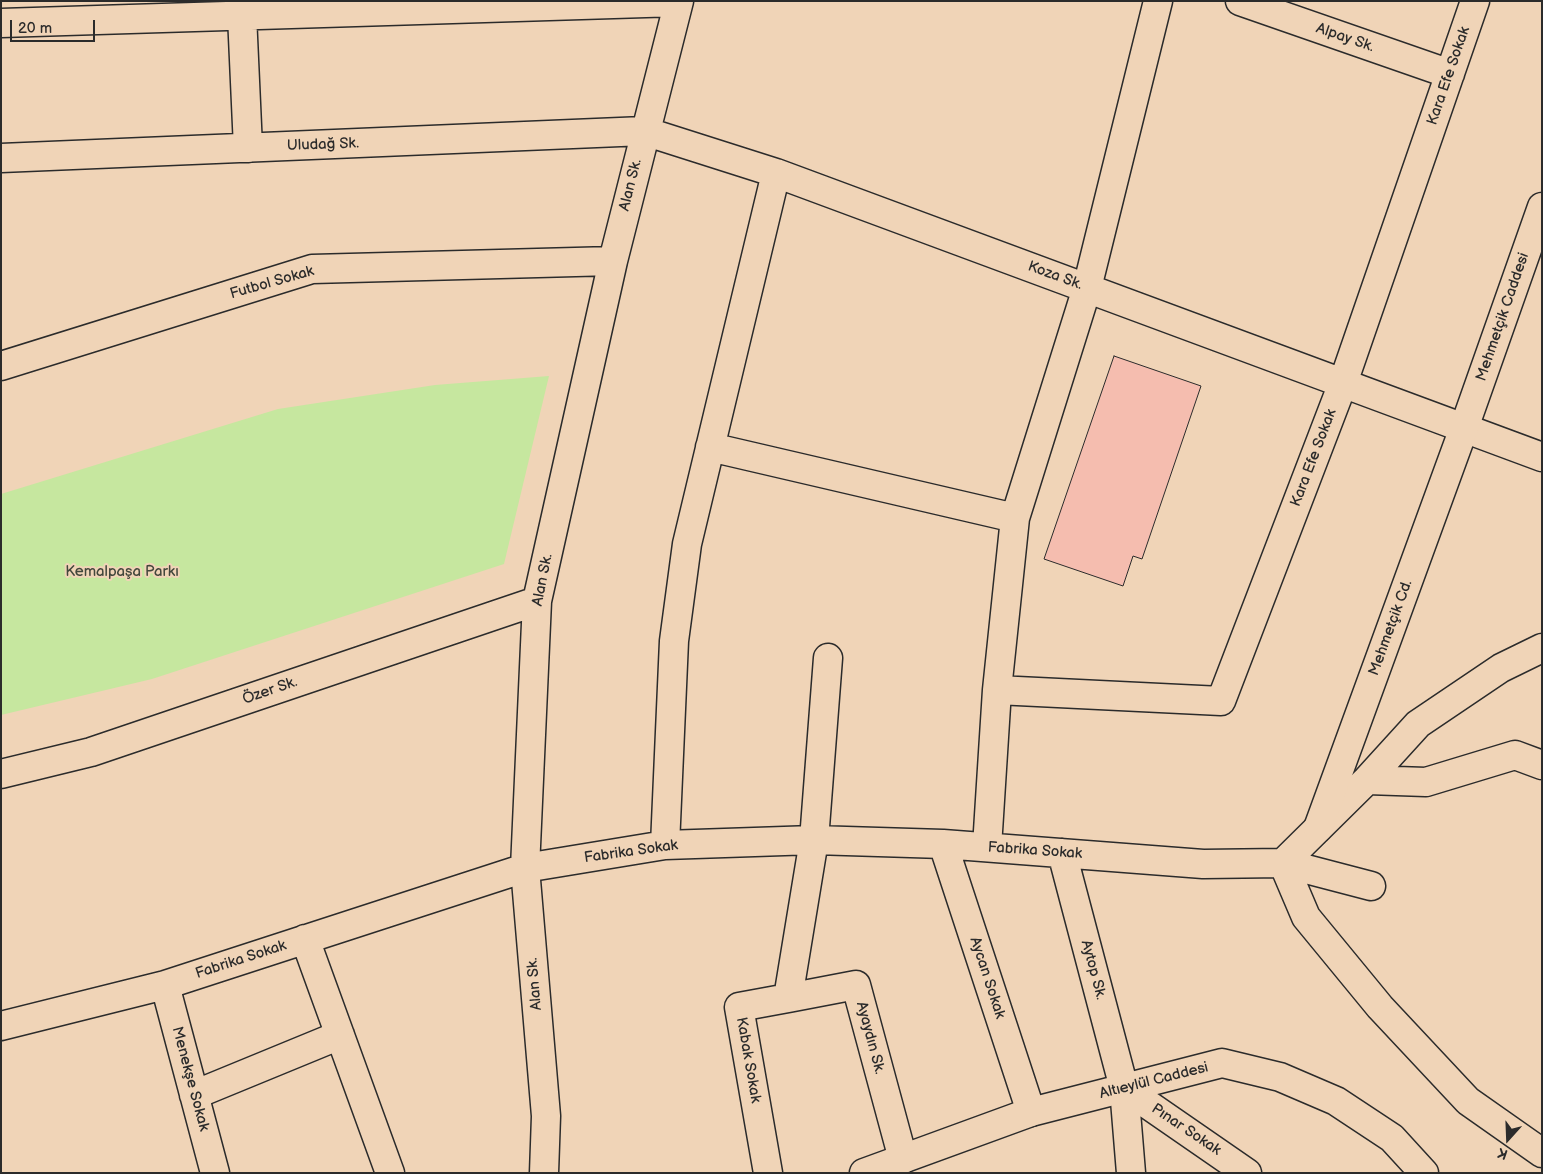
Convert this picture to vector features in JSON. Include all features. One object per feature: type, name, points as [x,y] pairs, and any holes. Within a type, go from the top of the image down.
[{"type":"street","points":[[987,847],[997,690],[1015,518],[1087,288],[1158,1]]},
{"type":"street","name":"Alpay Sk.","points":[[1240,1],[1450,74]]},
{"type":"street","name":"Kara Efe Sokak","points":[[997,690],[1220,701],[1343,383],[1475,1]]},
{"type":"street","points":[[1,23],[242,15],[333,6],[678,2]]},
{"type":"street","name":"Alan Sk.","points":[[544,1173],[546,1116],[525,868],[537,601],[613,261],[644,131],[678,2]]},
{"type":"street","points":[[242,15],[248,148]]},
{"type":"street","name":"Koza Sk.","points":[[644,131],[776,173],[1542,457]]},
{"type":"street","name":"Uludağ Sk.","points":[[1,158],[644,131]]},
{"type":"street","points":[[664,845],[674,640],[686,544],[776,173]]},
{"type":"street","name":"Mehmetçik Caddesi","points":[[1464,428],[1542,206]]},
{"type":"street","name":"Futbol Sokak","points":[[1,366],[312,269],[613,261]]},
{"type":"street","name":"Mehmetçik Cd.","points":[[1318,828],[1464,428]]},
{"type":"street","points":[[710,447],[1015,518]]},
{"type":"street","name":"Özer Sk.","points":[[1,774],[91,752],[537,601]]},
{"type":"street","points":[[1542,648],[1501,668],[1418,724],[1367,780],[1283,863],[1306,917],[1380,1007],[1468,1101],[1542,1153]]},
{"type":"street","points":[[788,998],[814,840],[828,658]]},
{"type":"street","points":[[1367,780],[1426,782],[1515,755],[1542,765]]},
{"type":"street","name":"Fabrika Sokak","points":[[1,1026],[165,985],[525,868],[664,845],[814,840],[943,844],[1203,864],[1283,863],[1371,886]]},
{"type":"street","name":"Aycan Sokak","points":[[943,844],[1031,1112]]},
{"type":"street","name":"Aytop Sk.","points":[[1062,853],[1124,1088],[1131,1173]]},
{"type":"street","points":[[305,939],[390,1173]]},
{"type":"street","name":"Menekşe Sokak","points":[[165,985],[215,1173]]},
{"type":"street","name":"Ayaydın Sk.","points":[[788,998],[856,985],[903,1158]]},
{"type":"street","name":"Kabak Sokak","points":[[768,1173],[739,1007],[788,998]]},
{"type":"street","points":[[194,1095],[340,1035]]},
{"type":"street","name":"Altıeylül Caddesi","points":[[864,1173],[1031,1112],[1222,1064],[1280,1077],[1336,1102],[1392,1138],[1424,1173]]},
{"type":"street","name":"Pınar Sokak","points":[[1124,1088],[1247,1173]]},
{"type":"green space","name":"Kemalpaşa Parkı","points":[[549,376],[504,564],[152,679],[1,715],[1,494],[278,409],[435,385]]},
{"type":"building","points":[[1114,356],[1201,386],[1142,559],[1133,556],[1123,586],[1044,559]]}]
